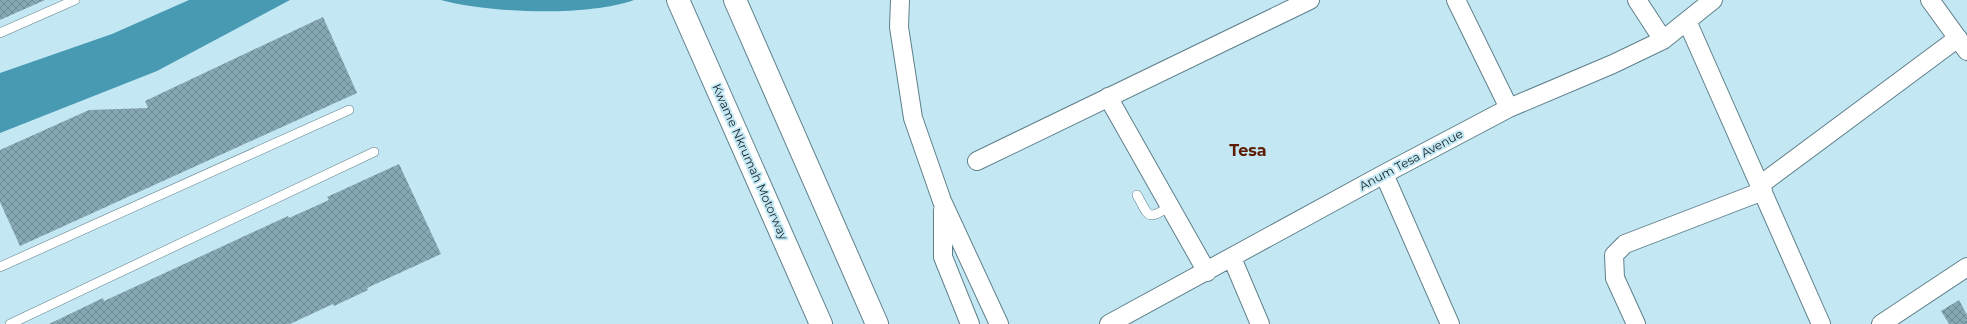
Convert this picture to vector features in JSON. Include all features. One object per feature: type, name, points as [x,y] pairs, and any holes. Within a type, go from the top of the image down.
[{"type":"highway","name":"Kwame Nkrumah Motorway","points":[[678,0],[821,324]]},
{"type":"highway","points":[[735,0],[877,324]]},
{"type":"street","points":[[900,0],[899,27],[913,118],[942,201],[999,324]]},
{"type":"street","points":[[976,161],[1310,0]]},
{"type":"street","points":[[1456,0],[1508,108]]},
{"type":"street","points":[[1637,0],[1663,40]]},
{"type":"street","name":"Anum Tesa Avenue","points":[[1120,322],[1384,174],[1508,108],[1612,64],[1663,40],[1714,0]]},
{"type":"street","points":[[1636,324],[1615,278],[1614,255],[1625,244],[1762,188],[1962,44],[1930,0]]},
{"type":"street","points":[[1687,21],[1821,324]]},
{"type":"street","points":[[1108,98],[1207,272]]},
{"type":"street","points":[[1384,174],[1450,324]]},
{"type":"street","points":[[942,201],[943,257],[970,324]]},
{"type":"street","points":[[1232,258],[1260,324]]},
{"type":"street","points":[[1881,324],[1966,271]]},
{"type":"lane","points":[[0,33],[75,0]]},
{"type":"lane","points":[[0,267],[349,110]]},
{"type":"lane","points":[[10,324],[374,152]]},
{"type":"lane","points":[[1137,195],[1147,214],[1152,216],[1155,216],[1170,207]]},
{"type":"water","points":[[189,0],[290,0],[157,71],[0,133],[0,73],[112,34]]},
{"type":"water","points":[[441,0],[634,0],[591,9],[538,11],[485,8]]},
{"type":"building","points":[[0,0],[45,0],[0,20]]},
{"type":"building","points":[[323,17],[357,93],[20,246],[0,202],[0,150],[89,110],[148,108],[145,101]]},
{"type":"building","points":[[399,164],[441,254],[367,288],[368,290],[334,306],[333,304],[290,324],[49,324],[103,298],[104,301],[288,216],[289,218],[329,200],[327,197]]},
{"type":"building","points":[[1959,300],[1967,315],[1967,324],[1949,324],[1941,311]]},
{"type":"district","name":"Tesa","points":[[1248,150]]}]
